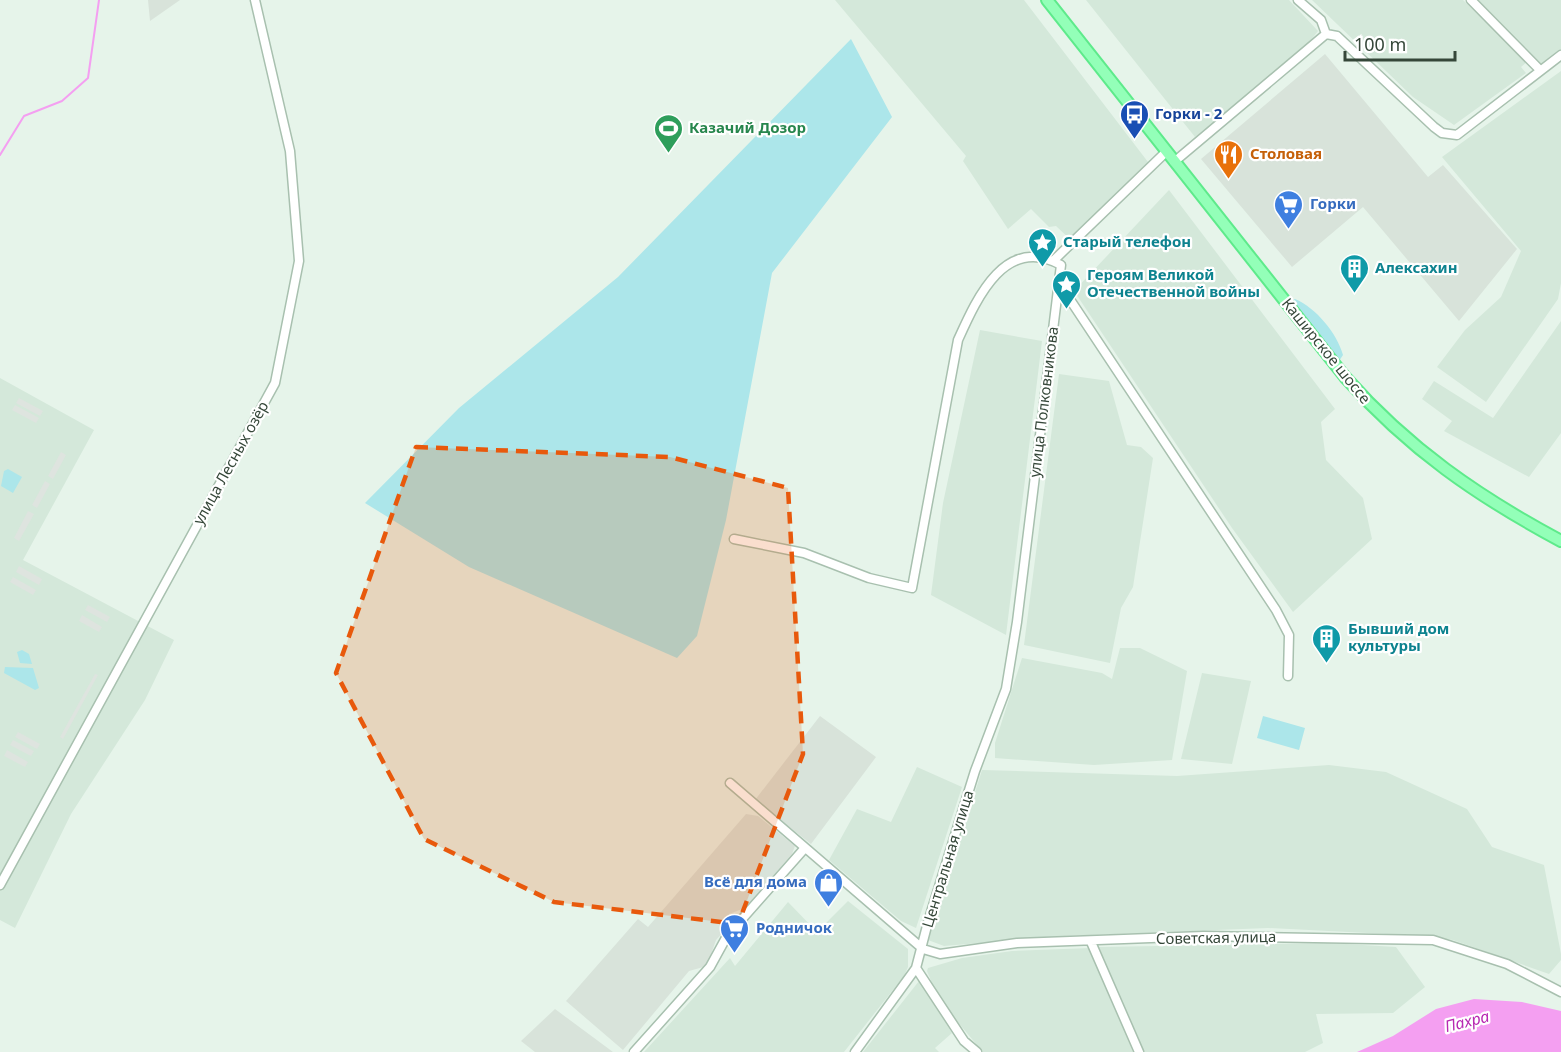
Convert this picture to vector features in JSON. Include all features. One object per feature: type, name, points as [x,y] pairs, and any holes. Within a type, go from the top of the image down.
[{"type":"main road","name":"Каширское шоссе","points":[[1047,0],[1340,370],[1385,420],[1404,439],[1462,483],[1505,511],[1561,541]]},
{"type":"street","name":"улица Лесных озёр","points":[[0,885],[276,383],[298,261],[290,151],[255,0]]},
{"type":"street","points":[[1298,0],[1321,20],[1326,34]]},
{"type":"street","points":[[1471,0],[1540,70]]},
{"type":"street","points":[[1326,34],[1337,36],[1434,127],[1442,133],[1457,135],[1561,55]]},
{"type":"street","points":[[1174,162],[1326,34]]},
{"type":"street","points":[[734,539],[804,553],[869,578],[912,588],[958,340],[974,306],[1011,260],[1033,256],[1053,261],[1166,152]]},
{"type":"street","name":"улица Полковникова","points":[[1012,651],[1061,265],[1053,261]]},
{"type":"street","points":[[1059,283],[1276,610],[1289,635],[1288,676]]},
{"type":"street","name":"Центральная улица","points":[[855,1052],[916,968],[968,792],[1006,689],[1012,651]]},
{"type":"street","points":[[730,783],[923,949]]},
{"type":"street","points":[[634,1052],[710,967],[727,936],[804,849]]},
{"type":"street","name":"Советская улица","points":[[923,949],[940,954],[1017,943],[1204,936],[1432,940],[1507,964],[1561,992]]},
{"type":"street","points":[[1091,942],[1138,1052]]},
{"type":"street","points":[[916,968],[964,1041],[977,1052]]},
{"type":"highlighted area","points":[[416,447],[670,457],[788,488],[803,754],[738,924],[554,902],[424,839],[336,673]]},
{"type":"shaded area","points":[[148,0],[180,0],[150,21]]},
{"type":"shaded area","points":[[835,0],[1024,0],[1148,162],[1142,176],[1074,243],[1056,226],[1049,227],[1031,209],[1008,229],[963,161],[966,156]]},
{"type":"shaded area","points":[[1086,0],[1289,0],[1318,31],[1299,55],[1195,137]]},
{"type":"shaded area","points":[[1312,0],[1463,0],[1527,62],[1521,67],[1526,73],[1454,125],[1413,97]]},
{"type":"shaded area","points":[[1478,0],[1561,0],[1561,50],[1542,65]]},
{"type":"shaded area","points":[[851,39],[892,117],[772,273],[726,520],[697,636],[677,658],[469,567],[365,503],[459,408],[618,277]]},
{"type":"shaded area","points":[[1325,54],[1428,177],[1443,165],[1517,249],[1459,321],[1363,207],[1292,267],[1201,159]]},
{"type":"shaded area","points":[[1561,71],[1561,283],[1558,299],[1486,402],[1437,367],[1465,330],[1501,297],[1521,251],[1442,157]]},
{"type":"shaded area","points":[[1169,190],[1335,409],[1321,422],[1326,460],[1363,498],[1372,539],[1293,612],[1232,528],[1074,291]]},
{"type":"shaded area","points":[[1295,299],[1311,308],[1331,330],[1343,355],[1339,361],[1291,301]]},
{"type":"shaded area","points":[[1561,321],[1561,433],[1529,477],[1444,431],[1452,421],[1422,399],[1434,381],[1493,418]]},
{"type":"shaded area","points":[[980,330],[1042,341],[1006,635],[931,595],[943,503]]},
{"type":"shaded area","points":[[1059,374],[1109,381],[1127,445],[1141,447],[1153,458],[1133,587],[1121,608],[1110,663],[1024,645]]},
{"type":"shaded area","points":[[0,378],[94,430],[23,560],[174,640],[145,700],[71,814],[15,928],[0,920]]},
{"type":"shaded area","points":[[19,398],[43,411],[40,416],[16,403]]},
{"type":"shaded area","points":[[15,405],[39,418],[36,423],[12,410]]},
{"type":"shaded area","points":[[61,452],[66,455],[53,479],[48,476]]},
{"type":"shaded area","points":[[8,469],[22,477],[13,493],[1,486],[4,471]]},
{"type":"shaded area","points":[[45,481],[50,484],[37,508],[32,505]]},
{"type":"shaded area","points":[[28,511],[34,514],[19,541],[14,538]]},
{"type":"shaded area","points":[[19,566],[42,579],[39,585],[16,572]]},
{"type":"shaded area","points":[[13,577],[36,590],[33,595],[10,582]]},
{"type":"shaded area","points":[[88,605],[110,617],[107,622],[85,610]]},
{"type":"shaded area","points":[[82,615],[102,627],[99,632],[79,621]]},
{"type":"shaded area","points":[[1120,648],[1140,648],[1187,671],[1172,760],[1094,765],[995,758],[995,743],[1022,658],[1102,673],[1112,679]]},
{"type":"shaded area","points":[[22,650],[29,654],[32,664],[20,663],[17,652]]},
{"type":"shaded area","points":[[5,667],[33,668],[39,688],[35,690],[4,673]]},
{"type":"shaded area","points":[[1202,673],[1251,681],[1232,764],[1181,759]]},
{"type":"shaded area","points":[[95,674],[98,675],[63,739],[60,737]]},
{"type":"shaded area","points":[[820,716],[876,757],[811,844],[755,800]]},
{"type":"shaded area","points":[[1263,716],[1305,728],[1299,750],[1257,738]]},
{"type":"shaded area","points":[[18,732],[40,744],[37,749],[15,737]]},
{"type":"shaded area","points":[[13,740],[34,751],[31,756],[10,745]]},
{"type":"shaded area","points":[[7,750],[28,762],[25,767],[4,756]]},
{"type":"shaded area","points":[[1329,765],[1386,772],[1467,809],[1492,847],[1544,865],[1561,954],[1561,960],[1549,974],[1453,940],[1427,936],[1268,928],[1064,936],[944,946],[928,940],[982,770],[1177,776]]},
{"type":"shaded area","points":[[917,767],[962,787],[916,928],[901,921],[829,860],[857,809],[891,822]]},
{"type":"shaded area","points":[[746,814],[758,816],[795,846],[792,854],[745,908],[729,914],[727,928],[716,940],[707,966],[689,971],[623,1050],[566,1001],[638,919],[648,927]]},
{"type":"shaded area","points":[[848,901],[908,949],[908,967],[904,976],[844,1052],[644,1052],[730,958],[735,966],[788,902],[817,932]]},
{"type":"shaded area","points":[[1329,943],[1396,947],[1425,987],[1393,1013],[1316,1014],[1323,1043],[1305,1052],[1142,1052],[1099,947]]},
{"type":"shaded area","points":[[1091,948],[1133,1052],[983,1052],[939,1000],[927,971],[928,968],[962,958],[1012,951]]},
{"type":"shaded area","points":[[919,981],[952,1033],[935,1048],[939,1052],[863,1052]]},
{"type":"shaded area","points":[[555,1009],[613,1052],[535,1052],[521,1041]]},
{"type":"water","name":"Пахра","points":[[1474,999],[1522,1002],[1561,1011],[1561,1052],[1357,1052],[1393,1036],[1436,1009]]},
{"type":"waterway","points":[[0,155],[24,116],[62,101],[88,78],[99,0]]},
{"type":"place","name":"Горки - 2","points":[[1134,140]]},
{"type":"place","name":"Казачий Дозор","points":[[668,154]]},
{"type":"place","name":"Столовая","points":[[1229,180]]},
{"type":"place","name":"Горки","points":[[1289,230]]},
{"type":"place","name":"Старый телефон","points":[[1042,268]]},
{"type":"place","name":"Алексахин","points":[[1354,294]]},
{"type":"place","name":"Героям Великой Отечественной войны","points":[[1066,310]]},
{"type":"place","name":"Бывший дом культуры","points":[[1327,664]]},
{"type":"place","name":"Всё для дома","points":[[828,908]]},
{"type":"place","name":"Родничок","points":[[735,954]]}]
